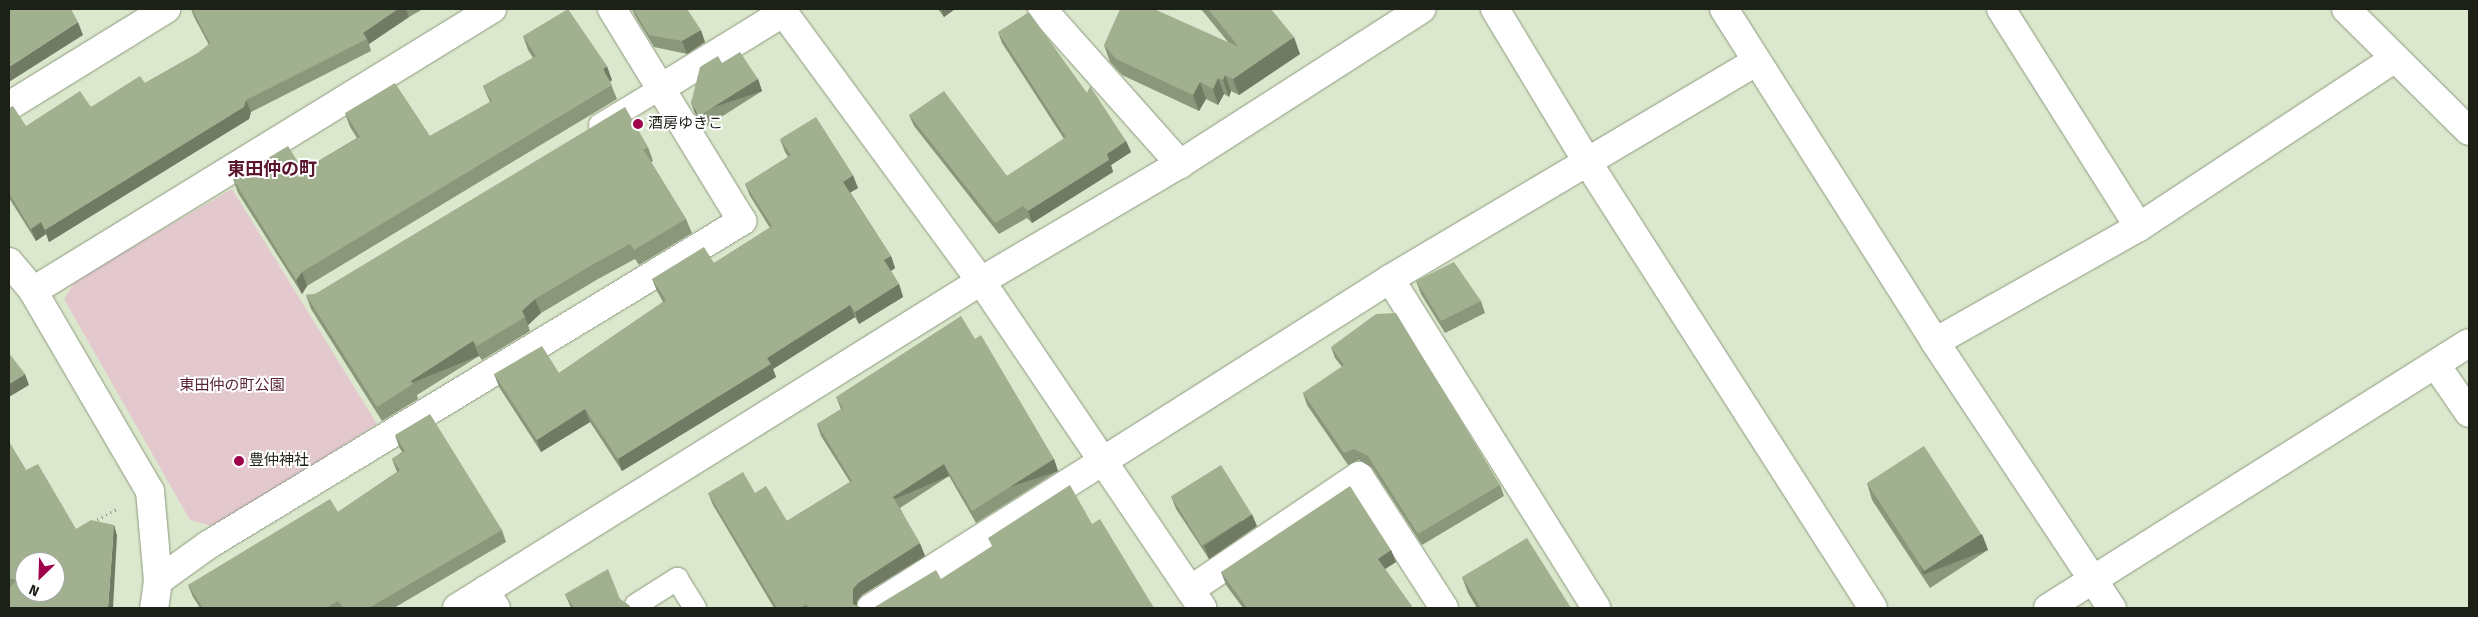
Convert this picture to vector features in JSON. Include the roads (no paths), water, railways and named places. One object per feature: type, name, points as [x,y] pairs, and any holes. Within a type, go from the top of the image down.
[{"type":"street","points":[[33,291],[492,9]]},
{"type":"street","points":[[158,581],[208,545],[742,221],[612,9]]},
{"type":"street","points":[[1042,9],[1180,164]]},
{"type":"street","points":[[457,608],[490,599],[981,281],[1180,164],[1421,9]]},
{"type":"street","points":[[1495,9],[1588,163],[1873,608]]},
{"type":"street","points":[[1724,9],[1935,342],[2112,608]]},
{"type":"street","points":[[2002,9],[2139,227]]},
{"type":"street","points":[[2346,9],[2469,132]]},
{"type":"street","points":[[661,88],[783,11],[981,281],[1196,599],[1359,476],[1444,608]]},
{"type":"street","points":[[9,106],[147,14]]},
{"type":"street","points":[[1935,342],[2139,227],[2394,58]]},
{"type":"street","points":[[871,608],[1390,278],[1588,163],[1756,62]]},
{"type":"street","points":[[9,262],[33,291],[150,491],[158,581],[154,608]]},
{"type":"street","points":[[1390,278],[1596,608]]},
{"type":"street","points":[[2048,608],[2469,343]]},
{"type":"street","points":[[2436,365],[2469,413]]},
{"type":"lane","points":[[576,139],[661,88]]},
{"type":"lane","points":[[636,605],[678,579],[695,608]]},
{"type":"place","name":"酒房ゆきこ","points":[[638,124]]},
{"type":"place","name":"豊仲神社","points":[[239,461]]},
{"type":"district","name":"東田仲の町","points":[[272,169]]},
{"type":"park label","name":"東田仲の町公園","points":[[232,386]]}]
